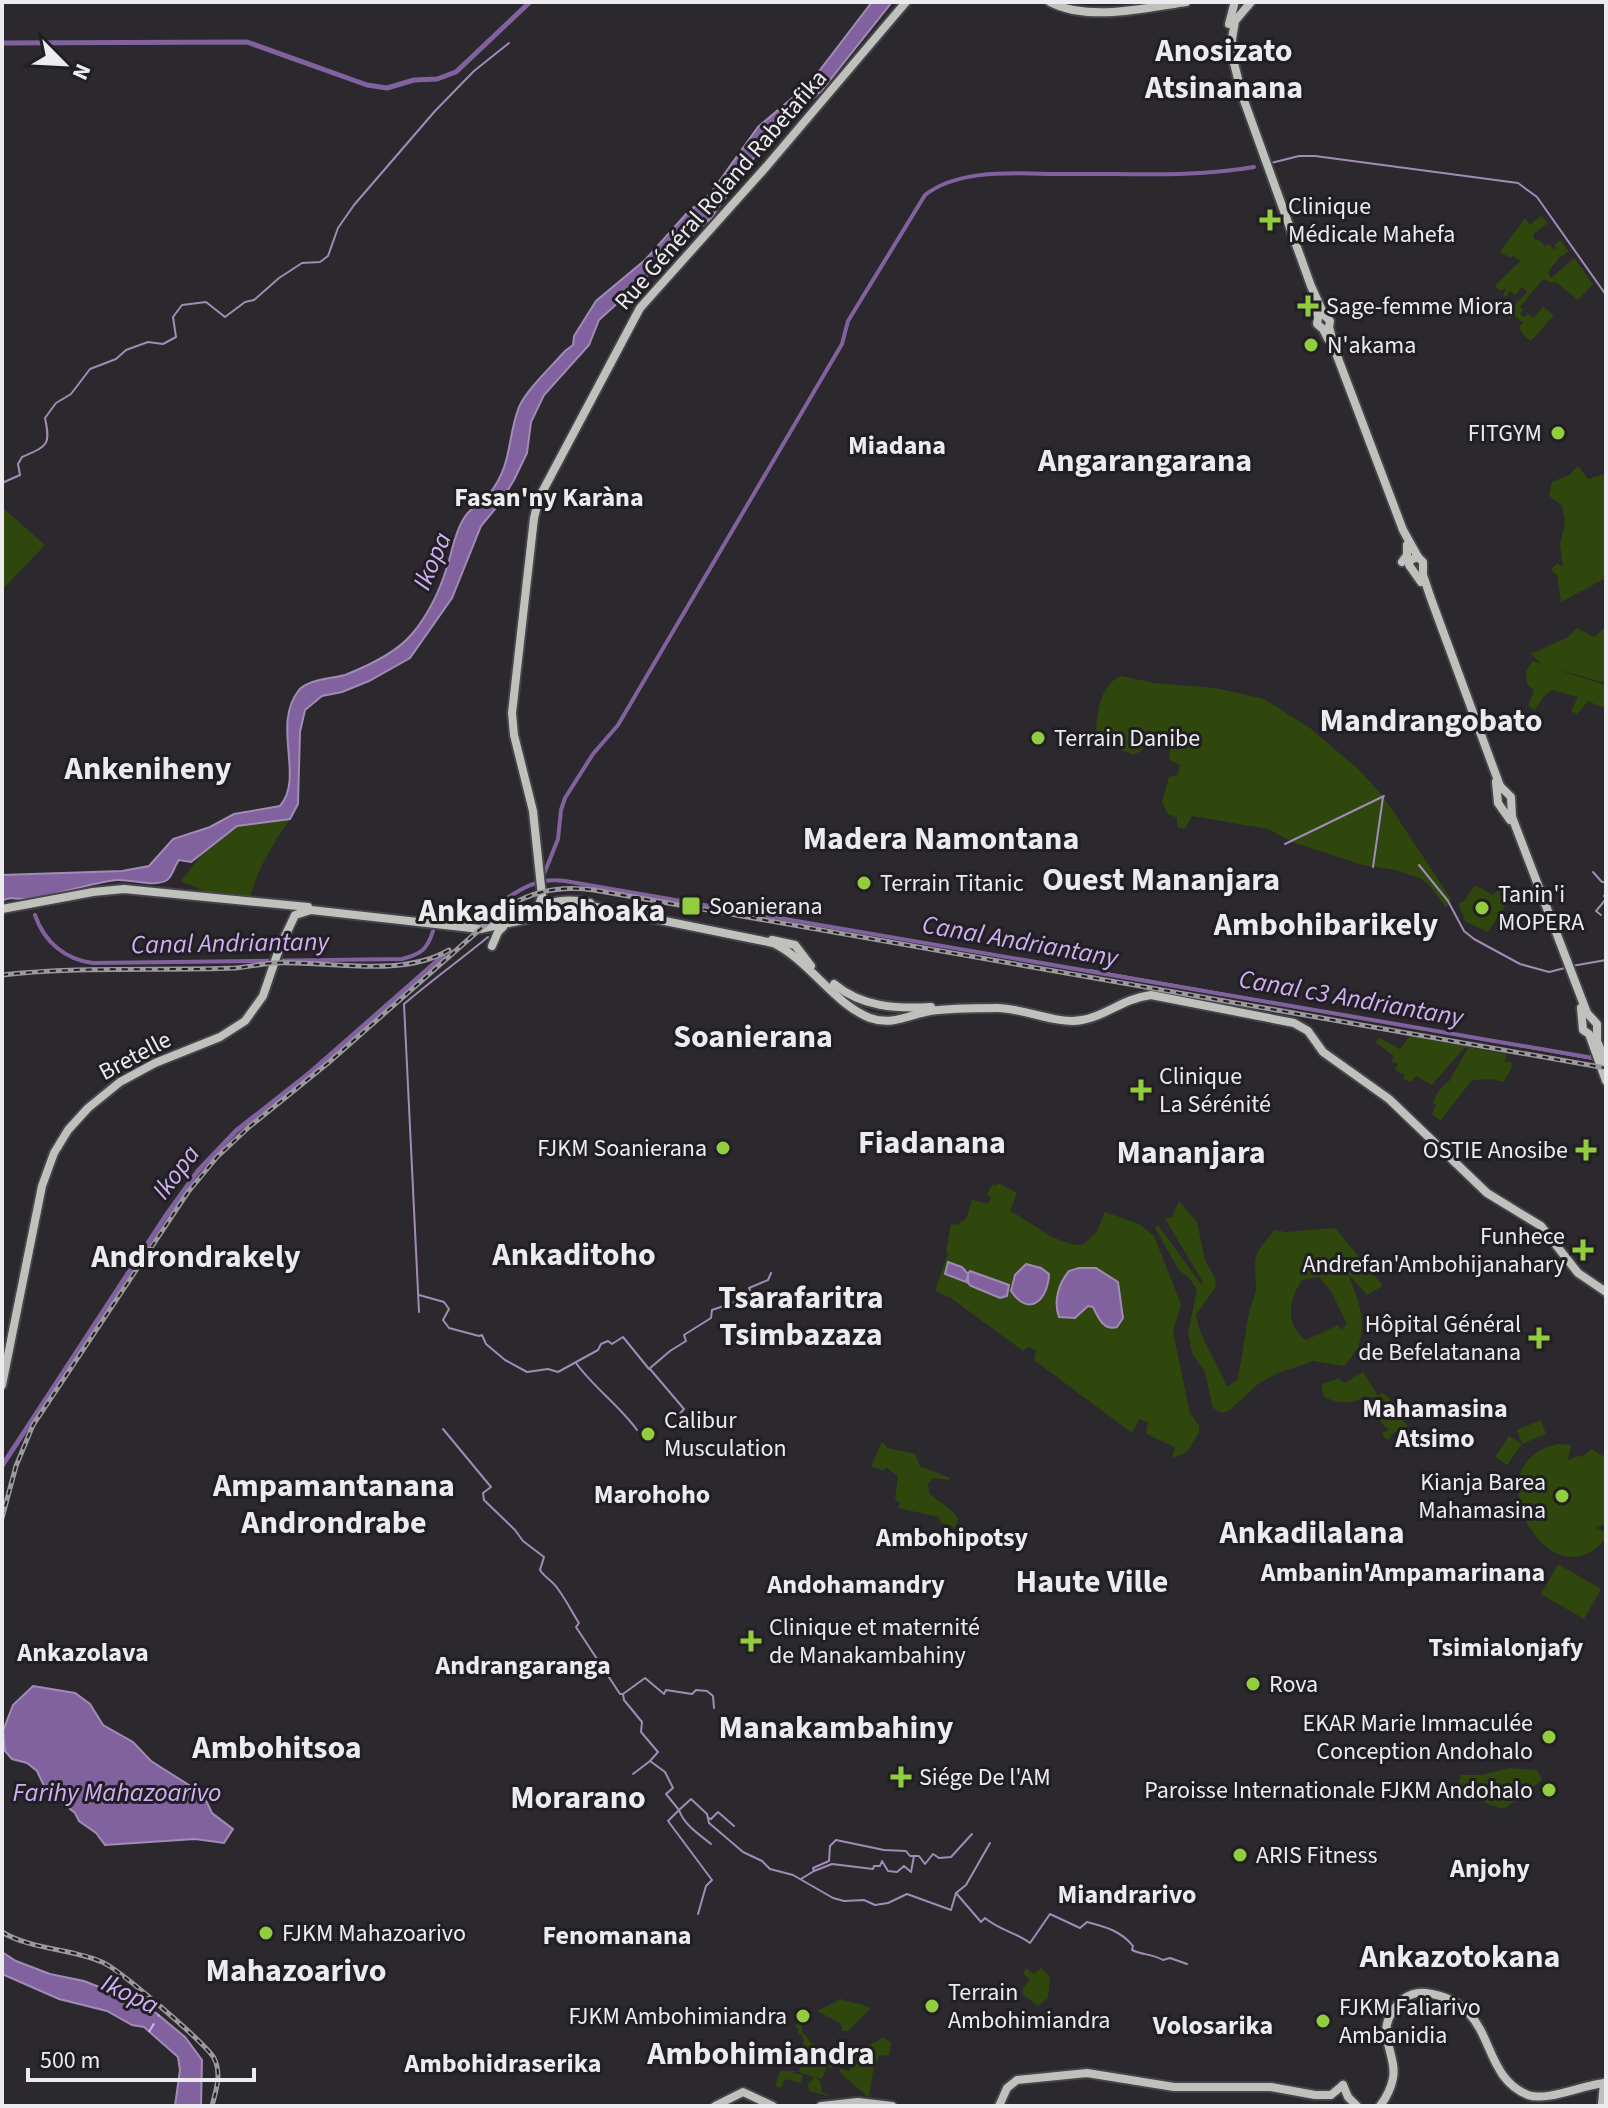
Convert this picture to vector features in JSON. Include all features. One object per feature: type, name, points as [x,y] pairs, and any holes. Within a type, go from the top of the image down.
[{"type":"main road","name":"Rue Général Roland Rabetafika","points":[[540,896],[531,800],[514,735],[512,713],[534,518],[539,498],[640,308],[766,167],[906,2]]},
{"type":"main road","points":[[1050,2],[1069,10],[1088,13],[1186,2]]},
{"type":"main road","points":[[1321,316],[1236,74],[1231,48],[1233,29],[1247,5],[1232,3],[1227,61],[1321,316],[1330,321],[1326,328]]},
{"type":"main road","points":[[1326,328],[1410,560]]},
{"type":"main road","points":[[1326,328],[1403,530],[1410,560]]},
{"type":"main road","points":[[1410,560],[1423,562],[1422,570],[1503,795],[1498,803],[1506,806],[1588,1021],[1597,1024],[1592,1033],[1606,1081]]},
{"type":"main road","points":[[2,910],[116,889],[292,911],[463,926],[495,924],[540,896],[579,901],[791,949],[855,1009],[873,1018],[894,1022],[933,1011],[997,1008],[1017,1008],[1069,1021],[1084,1020],[1131,998],[1151,995],[1294,1023],[1308,1031],[1323,1052],[1389,1099],[1483,1190],[1541,1226],[1578,1273],[1606,1290]]},
{"type":"main road","points":[[2,910],[106,892],[131,891],[471,929],[503,926],[591,906],[761,940],[791,949],[849,995],[893,1008],[998,1004],[1081,1017],[1132,994],[1149,992],[1276,1014],[1300,1021],[1332,1055],[1390,1096],[1490,1192],[1547,1227],[1578,1268],[1606,1290]]},
{"type":"main road","points":[[540,896],[552,908],[549,916]]},
{"type":"main road","points":[[534,919],[530,915],[540,896]]},
{"type":"main road","name":"Bretelle","points":[[2,1385],[42,1186],[50,1162],[68,1130],[88,1108],[120,1082],[155,1063],[220,1037],[239,1025],[260,1001],[292,911]]},
{"type":"main road","points":[[441,926],[447,936]]},
{"type":"main road","points":[[492,946],[503,926]]},
{"type":"main road","points":[[873,1018],[871,1010],[877,1005]]},
{"type":"main road","points":[[893,1008],[898,1014],[894,1022]]},
{"type":"main road","points":[[1380,2106],[1394,2074],[1387,2035],[1389,2018],[1404,1997],[1419,1992],[1447,1997],[1467,2010],[1476,2021],[1504,2077],[1526,2094],[1534,2097],[1603,2091]]},
{"type":"main road","points":[[999,2106],[1007,2088],[1017,2080],[1087,2073],[1174,2087],[1268,2087],[1315,2095],[1331,2095],[1342,2089],[1357,2106]]},
{"type":"main road","points":[[715,2106],[743,2092],[773,2106]]},
{"type":"main road","points":[[821,2106],[872,2102],[892,2106]]},
{"type":"green space","points":[[1541,216],[1548,223],[1533,234],[1535,240],[1538,239],[1545,246],[1549,244],[1555,250],[1554,245],[1560,240],[1569,251],[1548,272],[1551,278],[1574,258],[1593,284],[1578,300],[1555,281],[1552,283],[1543,279],[1520,307],[1523,310],[1520,314],[1533,318],[1543,307],[1554,315],[1531,341],[1519,327],[1523,323],[1514,315],[1510,319],[1505,315],[1527,292],[1522,287],[1515,295],[1510,291],[1506,297],[1503,295],[1506,288],[1500,291],[1495,286],[1520,261],[1513,255],[1510,258],[1500,252],[1525,218],[1530,225]]},
{"type":"green space","points":[[1578,466],[1588,479],[1604,474],[1606,477],[1606,578],[1561,602],[1557,575],[1551,570],[1557,563],[1563,567],[1560,544],[1565,523],[1562,505],[1549,496],[1552,482],[1569,475]]},
{"type":"green space","points":[[2,507],[45,545],[2,590]]},
{"type":"green space","points":[[1606,622],[1606,683],[1548,667],[1606,685],[1606,709],[1588,701],[1577,714],[1571,711],[1578,697],[1552,690],[1535,710],[1528,706],[1534,690],[1527,684],[1526,671],[1533,661],[1542,664],[1531,654],[1568,637],[1577,628],[1594,637]]},
{"type":"green space","points":[[1120,676],[1155,683],[1215,688],[1264,699],[1310,728],[1358,769],[1383,796],[1451,899],[1446,908],[1422,879],[1396,870],[1363,865],[1292,842],[1268,829],[1192,816],[1185,829],[1177,827],[1177,818],[1167,813],[1162,802],[1169,777],[1178,775],[1180,765],[1169,760],[1171,744],[1149,733],[1141,751],[1133,755],[1109,744],[1096,730],[1104,692]]},
{"type":"green space","points":[[290,819],[261,867],[250,898],[209,893],[181,881],[204,852],[237,826]]},
{"type":"green space","name":"Tanin'i MOPERA","points":[[1475,885],[1493,895],[1502,885],[1511,890],[1508,902],[1488,932],[1466,922],[1458,904],[1464,901]]},
{"type":"green space","points":[[1410,1036],[1507,1054],[1504,1062],[1511,1062],[1512,1067],[1503,1082],[1472,1080],[1440,1121],[1432,1114],[1436,1105],[1433,1102],[1468,1048],[1464,1048],[1432,1085],[1416,1076],[1411,1082],[1395,1070],[1398,1064],[1391,1061],[1394,1056],[1375,1042],[1380,1038],[1400,1049]]},
{"type":"green space","points":[[998,1183],[1017,1193],[1010,1211],[1062,1241],[1082,1245],[1096,1233],[1105,1212],[1139,1224],[1154,1236],[1181,1304],[1173,1332],[1190,1413],[1199,1426],[1199,1432],[1187,1452],[1172,1458],[1175,1447],[1146,1434],[1148,1422],[1139,1419],[1132,1433],[1034,1360],[1036,1350],[1028,1347],[1023,1351],[951,1298],[935,1291],[948,1253],[951,1224],[956,1225],[966,1219],[972,1200],[988,1204],[991,1197],[987,1194],[993,1184],[996,1186]]},
{"type":"green space","points":[[1179,1201],[1197,1222],[1205,1260],[1215,1278],[1216,1287],[1196,1315],[1227,1387],[1238,1379],[1256,1290],[1255,1260],[1274,1230],[1335,1228],[1383,1286],[1367,1295],[1348,1274],[1358,1299],[1362,1326],[1358,1347],[1353,1355],[1344,1366],[1313,1361],[1276,1374],[1258,1384],[1230,1410],[1222,1413],[1213,1408],[1205,1372],[1192,1353],[1188,1332],[1197,1290],[1179,1270],[1155,1228],[1158,1225],[1201,1284],[1203,1282],[1165,1219],[1172,1217]],"holes":[[[1319,1277],[1331,1291],[1347,1324],[1341,1330],[1338,1325],[1306,1340],[1294,1327],[1291,1312],[1302,1280]]]},
{"type":"green space","points":[[1363,1372],[1378,1396],[1383,1393],[1398,1407],[1398,1416],[1408,1426],[1392,1434],[1389,1440],[1382,1433],[1389,1430],[1373,1405],[1376,1402],[1373,1397],[1345,1402],[1324,1397],[1321,1385],[1338,1378],[1344,1383]]},
{"type":"green space","points":[[1541,1420],[1546,1434],[1522,1444],[1517,1430]]},
{"type":"green space","points":[[1509,1436],[1522,1444],[1507,1465],[1495,1457]]},
{"type":"green space","points":[[882,1442],[888,1448],[915,1454],[920,1466],[950,1478],[933,1478],[928,1484],[929,1493],[956,1515],[955,1528],[940,1522],[939,1517],[898,1508],[900,1503],[895,1499],[898,1477],[886,1467],[884,1471],[871,1466]]},
{"type":"green space","name":"Kianja Barea Mahamasina","points":[[1559,1444],[1571,1445],[1568,1460],[1582,1457],[1592,1449],[1606,1458],[1606,1523],[1596,1528],[1606,1533],[1606,1538],[1584,1555],[1563,1556],[1543,1544],[1527,1524],[1519,1499],[1520,1475],[1532,1456]]},
{"type":"green space","points":[[1558,1564],[1601,1589],[1584,1619],[1541,1594]]},
{"type":"green space","points":[[1509,1768],[1537,1770],[1542,1780],[1504,1809],[1490,1805],[1457,1786],[1461,1775],[1482,1775]]},
{"type":"green space","points":[[1026,1968],[1034,1974],[1041,1968],[1050,1977],[1048,1998],[1038,2006],[1023,1995],[1022,1989],[1030,1979],[1023,1974]]},
{"type":"green space","points":[[841,1999],[870,2009],[848,2031],[843,2031],[840,2023],[817,2011]]},
{"type":"green space","points":[[798,2020],[802,2022],[802,2031],[812,2044],[829,2048],[835,2045],[831,2059],[833,2068],[827,2067],[822,2079],[815,2077],[820,2081],[822,2092],[833,2097],[809,2091],[808,2085],[814,2077],[796,2071],[799,2071],[807,2045],[800,2058],[786,2051],[792,2044],[801,2049],[804,2041],[795,2027]]},
{"type":"green space","points":[[883,2038],[891,2042],[889,2055],[879,2056],[869,2098],[841,2074],[839,2068],[848,2071],[853,2066],[842,2059]]},
{"type":"green space","points":[[780,2071],[796,2071],[793,2073],[803,2075],[801,2083],[785,2079],[781,2088],[775,2086]]},
{"type":"water","points":[[872,2],[892,2],[822,90],[761,148],[711,218],[599,320],[589,345],[544,395],[531,422],[527,453],[514,480],[481,526],[452,598],[410,658],[369,681],[322,696],[305,710],[300,732],[298,804],[290,819],[237,826],[191,862],[179,860],[169,878],[162,882],[117,880],[32,899],[9,898],[2,901],[2,875],[122,871],[149,866],[173,839],[210,827],[234,814],[280,806],[290,781],[288,719],[291,704],[299,690],[308,684],[345,675],[372,663],[390,653],[412,634],[428,612],[440,587],[461,524],[469,511],[490,493],[503,471],[515,418],[527,393],[573,345],[574,336],[596,301],[645,260],[687,213],[710,194],[758,127],[810,83]]},
{"type":"water","points":[[948,1262],[962,1267],[968,1274],[970,1271],[1009,1285],[1007,1296],[1000,1298],[971,1286],[968,1275],[966,1282],[945,1274]]},
{"type":"water","points":[[1026,1264],[1049,1274],[1041,1298],[1031,1304],[1024,1303],[1011,1291],[1015,1275]]},
{"type":"water","points":[[1096,1268],[1118,1282],[1123,1318],[1117,1327],[1105,1325],[1093,1307],[1088,1306],[1075,1318],[1059,1317],[1057,1299],[1062,1281],[1069,1271]]},
{"type":"water","name":"Farihy Mahazoarivo","points":[[33,1686],[75,1693],[90,1704],[103,1725],[133,1742],[151,1761],[203,1794],[212,1813],[233,1829],[224,1843],[195,1839],[105,1845],[96,1833],[79,1821],[75,1813],[46,1790],[37,1771],[27,1763],[12,1759],[5,1751],[3,1731],[13,1705]]},
{"type":"water","points":[[2,1952],[50,1974],[84,1981],[117,1994],[132,2004],[156,2013],[185,2037],[202,2060],[201,2106],[175,2106],[180,2070],[178,2057],[144,2027],[132,2025],[107,2011],[59,1999],[2,1974]]},
{"type":"waterway","points":[[2,43],[247,42],[367,85],[387,88],[414,80],[437,79],[456,72],[530,2]]},
{"type":"waterway","points":[[2,483],[20,475],[18,464],[22,457],[45,444],[45,418],[56,403],[71,394],[90,369],[116,359],[126,350],[148,342],[163,344],[176,337],[173,317],[182,305],[206,302],[225,317],[245,302],[254,300],[302,263],[320,262],[328,256],[338,228],[354,205],[435,111],[474,71],[509,43]]},
{"type":"waterway","points":[[1271,163],[1299,156],[1315,156],[1518,183],[1537,197],[1606,295]]},
{"type":"waterway","points":[[542,879],[558,839],[565,798],[593,754],[618,725],[842,344],[848,321],[925,195],[956,180],[991,174],[1183,174],[1254,167]]},
{"type":"waterway","points":[[1285,844],[1384,796]]},
{"type":"waterway","points":[[1373,867],[1383,797]]},
{"type":"waterway","name":"Canal Andriantany","points":[[1419,865],[1448,901],[1464,931],[1474,939],[1520,964],[1549,972],[1565,968]]},
{"type":"waterway","points":[[1593,872],[1602,882],[1606,882]]},
{"type":"waterway","name":"Canal Andriantany","points":[[436,920],[479,915],[519,890],[539,882],[565,881],[1599,1059]]},
{"type":"waterway","points":[[1606,894],[1606,898]]},
{"type":"waterway","points":[[1601,915],[1596,911],[1606,899]]},
{"type":"waterway","name":"Canal Andriantany","points":[[35,915],[44,933],[57,948],[74,958],[93,963],[402,959],[422,950],[433,931]]},
{"type":"waterway","points":[[419,1312],[404,1004],[488,937]]},
{"type":"waterway","name":"Ikopa","points":[[2,1466],[198,1171],[236,1131],[311,1072],[443,956]]},
{"type":"waterway","name":"Canal Andriantany","points":[[1572,966],[1606,960]]},
{"type":"waterway","name":"Canal c3 Andriantany","points":[[1089,970],[1593,1059]]},
{"type":"waterway","points":[[419,1295],[444,1302],[449,1309],[443,1320],[449,1328],[482,1335],[486,1344],[505,1360],[527,1372],[548,1369],[558,1372],[598,1350],[601,1344],[608,1341],[612,1344],[623,1337],[649,1369],[686,1341],[684,1335],[711,1318],[712,1310],[753,1296],[749,1288],[768,1280],[771,1273]]},
{"type":"waterway","points":[[576,1363],[637,1430]]},
{"type":"waterway","points":[[650,1369],[684,1409],[677,1417]]},
{"type":"waterway","points":[[443,1429],[491,1487],[483,1493],[484,1500],[523,1541],[544,1557],[540,1570],[561,1593],[579,1623],[576,1627],[642,1722],[641,1732],[658,1752],[650,1761],[665,1772],[673,1788],[666,1794],[679,1810],[691,1799],[707,1814],[709,1823],[743,1852],[762,1861],[770,1869],[793,1875],[833,1898],[864,1900],[875,1905],[907,1894],[951,1910],[956,1893],[981,1922],[985,1918],[1030,1943],[1050,1914],[1080,1928],[1087,1922],[1107,1928],[1128,1941],[1133,1946],[1132,1950],[1187,1964]]},
{"type":"waterway","points":[[623,1694],[645,1678],[664,1694],[666,1690],[692,1694],[696,1690],[707,1691],[713,1696],[714,1708]]},
{"type":"waterway","points":[[633,1774],[650,1761]]},
{"type":"waterway","points":[[698,1914],[706,1886],[712,1880],[668,1821],[679,1810],[688,1825],[711,1844]]},
{"type":"waterway","points":[[708,1818],[711,1819],[718,1812],[734,1826]]},
{"type":"waterway","points":[[801,1879],[814,1871],[813,1868],[829,1861],[830,1846],[836,1840],[884,1850],[906,1851],[910,1856],[919,1856],[925,1864],[933,1854],[939,1858],[951,1857],[972,1834]]},
{"type":"waterway","points":[[956,1893],[966,1885],[990,1843]]},
{"type":"waterway","points":[[814,1871],[832,1864],[873,1869],[880,1866],[882,1861],[888,1871],[897,1872],[904,1866],[911,1872],[914,1856]]},
{"type":"ferry route","points":[[149,2032],[159,2015]]},
{"type":"railway","points":[[2,1518],[16,1466],[33,1425],[188,1192],[217,1157],[505,908],[541,892],[594,890],[1606,1068]]},
{"type":"railway","points":[[2,975],[236,968],[273,963],[386,966],[430,959],[449,950]]},
{"type":"railway","points":[[2,1932],[26,1942],[102,1962],[142,1991],[214,2058],[218,2076],[212,2106]]},
{"type":"place","name":"Clinique Médicale Mahefa","points":[[1270,220]]},
{"type":"place","name":"Sage-femme Miora","points":[[1308,306]]},
{"type":"place","name":"N'akama","points":[[1311,345]]},
{"type":"place","name":"FITGYM","points":[[1558,433]]},
{"type":"place","name":"Terrain Danibe","points":[[1038,738]]},
{"type":"place","name":"Terrain Titanic","points":[[864,883]]},
{"type":"place","name":"Soanierana","points":[[691,906]]},
{"type":"place","name":"Tanin'i MOPERA","points":[[1482,908]]},
{"type":"place","name":"Clinique La Sérénité","points":[[1141,1090]]},
{"type":"place","name":"FJKM Soanierana","points":[[723,1148]]},
{"type":"place","name":"OSTIE Anosibe","points":[[1586,1150]]},
{"type":"place","name":"Funhece Andrefan'Ambohijanahary","points":[[1583,1250]]},
{"type":"place","name":"Hôpital Général de Befelatanana","points":[[1539,1338]]},
{"type":"place","name":"Calibur Musculation","points":[[648,1434]]},
{"type":"place","name":"Kianja Barea Mahamasina","points":[[1562,1496]]},
{"type":"place","name":"Clinique et maternité de Manakambahiny","points":[[751,1641]]},
{"type":"place","name":"Rova","points":[[1253,1684]]},
{"type":"place","name":"EKAR Marie Immaculée Conception Andohalo","points":[[1549,1737]]},
{"type":"place","name":"Siége De l'AM","points":[[901,1777]]},
{"type":"place","name":"Paroisse Internationale FJKM Andohalo","points":[[1549,1790]]},
{"type":"place","name":"ARIS Fitness","points":[[1240,1855]]},
{"type":"place","name":"FJKM Mahazoarivo","points":[[266,1933]]},
{"type":"place","name":"Terrain Ambohimiandra","points":[[932,2006]]},
{"type":"place","name":"FJKM Ambohimiandra","points":[[803,2016]]},
{"type":"place","name":"FJKM Faliarivo Ambanidia","points":[[1323,2021]]},
{"type":"district","name":"Anosizato Atsinanana","points":[[1224,70]]},
{"type":"district","name":"Miadana","points":[[897,445]]},
{"type":"district","name":"Angarangarana","points":[[1145,461]]},
{"type":"district","name":"Fasan'ny Karàna","points":[[549,497]]},
{"type":"district","name":"Mandrangobato","points":[[1431,721]]},
{"type":"district","name":"Ankeniheny","points":[[148,769]]},
{"type":"district","name":"Madera Namontana","points":[[941,839]]},
{"type":"district","name":"Ouest Mananjara","points":[[1161,880]]},
{"type":"district","name":"Ankadimbahoaka","points":[[542,911]]},
{"type":"district","name":"Ambohibarikely","points":[[1326,925]]},
{"type":"district","name":"Soanierana","points":[[753,1037]]},
{"type":"district","name":"Fiadanana","points":[[932,1143]]},
{"type":"district","name":"Mananjara","points":[[1191,1153]]},
{"type":"district","name":"Ankaditoho","points":[[574,1255]]},
{"type":"district","name":"Androndrakely","points":[[196,1257]]},
{"type":"district","name":"Tsarafaritra Tsimbazaza","points":[[801,1316]]},
{"type":"district","name":"Mahamasina Atsimo","points":[[1435,1423]]},
{"type":"district","name":"Marohoho","points":[[652,1494]]},
{"type":"district","name":"Ampamantanana Androndrabe","points":[[334,1504]]},
{"type":"district","name":"Ankadilalana","points":[[1312,1533]]},
{"type":"district","name":"Ambohipotsy","points":[[952,1537]]},
{"type":"district","name":"Ambanin'Ampamarinana","points":[[1403,1572]]},
{"type":"district","name":"Haute Ville","points":[[1092,1582]]},
{"type":"district","name":"Andohamandry","points":[[856,1584]]},
{"type":"district","name":"Tsimialonjafy","points":[[1506,1647]]},
{"type":"district","name":"Ankazolava","points":[[83,1652]]},
{"type":"district","name":"Andrangaranga","points":[[523,1665]]},
{"type":"district","name":"Manakambahiny","points":[[836,1728]]},
{"type":"district","name":"Ambohitsoa","points":[[277,1748]]},
{"type":"district","name":"Morarano","points":[[578,1798]]},
{"type":"district","name":"Anjohy","points":[[1490,1868]]},
{"type":"district","name":"Miandrarivo","points":[[1127,1894]]},
{"type":"district","name":"Fenomanana","points":[[617,1935]]},
{"type":"district","name":"Ankazotokana","points":[[1460,1957]]},
{"type":"district","name":"Mahazoarivo","points":[[296,1971]]},
{"type":"district","name":"Volosarika","points":[[1213,2025]]},
{"type":"district","name":"Ambohimiandra","points":[[761,2054]]},
{"type":"district","name":"Ambohidraserika","points":[[503,2063]]}]
